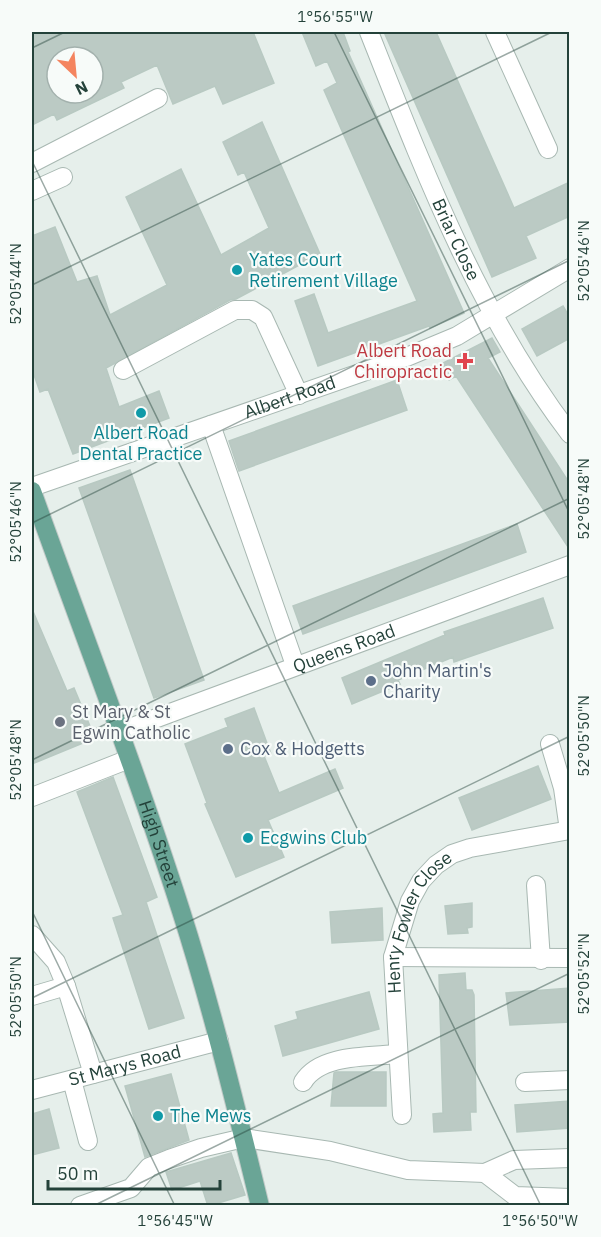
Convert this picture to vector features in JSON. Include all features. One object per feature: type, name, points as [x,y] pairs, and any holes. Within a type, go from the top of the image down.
[{"type":"main road","name":"High Street","points":[[32,489],[181,912],[219,1041],[260,1206]]},
{"type":"street","name":"Briar Close","points":[[369,32],[428,180],[462,254],[494,315],[550,408],[570,434]]},
{"type":"street","points":[[495,32],[548,149]]},
{"type":"street","points":[[32,164],[158,98]]},
{"type":"street","points":[[32,191],[63,177]]},
{"type":"street","name":"Albert Road","points":[[32,489],[409,356],[457,336],[570,268]]},
{"type":"street","points":[[123,370],[235,310],[252,309],[263,317],[299,394]]},
{"type":"street","points":[[211,425],[295,665]]},
{"type":"street","name":"Queens Road","points":[[119,732],[570,565]]},
{"type":"street","name":"Henry Fowler Close","points":[[402,1115],[393,957],[410,901],[421,881],[436,865],[452,854],[470,848],[569,830],[562,788],[549,744]]},
{"type":"street","points":[[32,797],[129,759]]},
{"type":"street","points":[[536,885],[541,960]]},
{"type":"street","points":[[32,935],[56,962],[66,986],[93,1074]]},
{"type":"street","points":[[393,957],[541,960],[570,958]]},
{"type":"street","points":[[32,996],[66,986]]},
{"type":"street","name":"St Marys Road","points":[[32,1090],[219,1041]]},
{"type":"street","points":[[303,1082],[309,1072],[332,1062],[398,1054]]},
{"type":"street","points":[[72,1080],[88,1141]]},
{"type":"street","points":[[525,1082],[570,1080]]},
{"type":"street","points":[[80,1206],[131,1188],[149,1167],[201,1148],[244,1138],[330,1151],[408,1170],[485,1173],[514,1160],[570,1158]]},
{"type":"street","points":[[485,1173],[515,1196],[570,1198]]},
{"type":"building","points":[[32,32],[253,32],[274,83],[223,104],[215,86],[173,104],[157,65],[121,82],[124,88],[105,97],[105,45],[45,45],[45,105],[88,105],[57,120],[54,114],[32,125]]},
{"type":"building","points":[[302,32],[343,32],[350,51],[348,52],[464,313],[430,328],[429,326],[318,366],[295,301],[314,294],[328,333],[417,301],[324,90],[337,83],[327,61],[316,66]]},
{"type":"building","points":[[384,32],[436,32],[514,208],[570,182],[570,216],[526,236],[536,258],[492,277]]},
{"type":"building","name":"Yates Court Retirement Village","points":[[262,122],[320,254],[106,368],[119,407],[159,391],[169,418],[73,454],[48,389],[40,392],[32,369],[32,236],[55,227],[77,282],[97,276],[110,315],[167,285],[126,197],[181,169],[221,255],[269,228],[244,172],[238,175],[223,142]]},
{"type":"building","points":[[563,306],[570,318],[570,338],[537,356],[522,329]]},
{"type":"building","points":[[492,338],[500,352],[488,358],[570,484],[570,550],[456,376],[449,380],[441,364]]},
{"type":"building","points":[[397,380],[407,410],[239,471],[229,441]]},
{"type":"building","points":[[130,470],[204,680],[154,698],[79,488]]},
{"type":"building","points":[[517,524],[526,552],[303,634],[293,606]]},
{"type":"building","points":[[543,598],[553,628],[454,662],[453,657],[398,680],[400,684],[352,704],[342,678],[445,635],[444,632]]},
{"type":"building","name":"St Mary & St Egwin Catholic","points":[[32,609],[67,691],[74,688],[95,738],[32,764]]},
{"type":"building","points":[[254,708],[271,754],[264,756],[279,793],[335,769],[343,788],[268,820],[284,857],[236,877],[205,804],[207,803],[185,744],[228,727],[225,719]]},
{"type":"building","points":[[538,766],[551,799],[472,830],[459,798]]},
{"type":"building","points":[[113,777],[157,897],[146,902],[184,1018],[149,1029],[113,918],[123,915],[77,792]]},
{"type":"building","points":[[472,903],[472,927],[467,928],[468,933],[448,934],[445,906]]},
{"type":"building","points":[[382,908],[383,940],[332,943],[330,912]]},
{"type":"building","points":[[465,973],[466,990],[472,990],[474,995],[476,1112],[470,1112],[471,1130],[434,1132],[433,1114],[443,1113],[439,975]]},
{"type":"building","points":[[570,988],[570,1022],[510,1025],[506,993]]},
{"type":"building","points":[[369,992],[379,1029],[283,1056],[275,1026],[298,1019],[296,1012]]},
{"type":"building","points":[[386,1072],[386,1106],[331,1106],[334,1073]]},
{"type":"building","name":"The Mews","points":[[171,1074],[189,1140],[145,1157],[125,1086]]},
{"type":"building","points":[[570,1101],[570,1128],[517,1132],[515,1105]]},
{"type":"building","points":[[49,1109],[59,1148],[32,1155],[32,1114]]},
{"type":"building","points":[[231,1153],[245,1195],[208,1206],[200,1181],[172,1190],[166,1172]]},
{"type":"place","name":"Yates Court Retirement Village","points":[[237,270]]},
{"type":"place","name":"Albert Road Chiropractic","points":[[465,361]]},
{"type":"place","name":"Albert Road Dental Practice","points":[[141,413]]},
{"type":"place","name":"John Martin's Charity","points":[[371,681]]},
{"type":"place","name":"St Mary & St Egwin Catholic","points":[[60,722]]},
{"type":"place","name":"Cox & Hodgetts","points":[[228,749]]},
{"type":"place","name":"Ecgwins Club","points":[[248,838]]},
{"type":"place","name":"The Mews","points":[[158,1116]]}]
